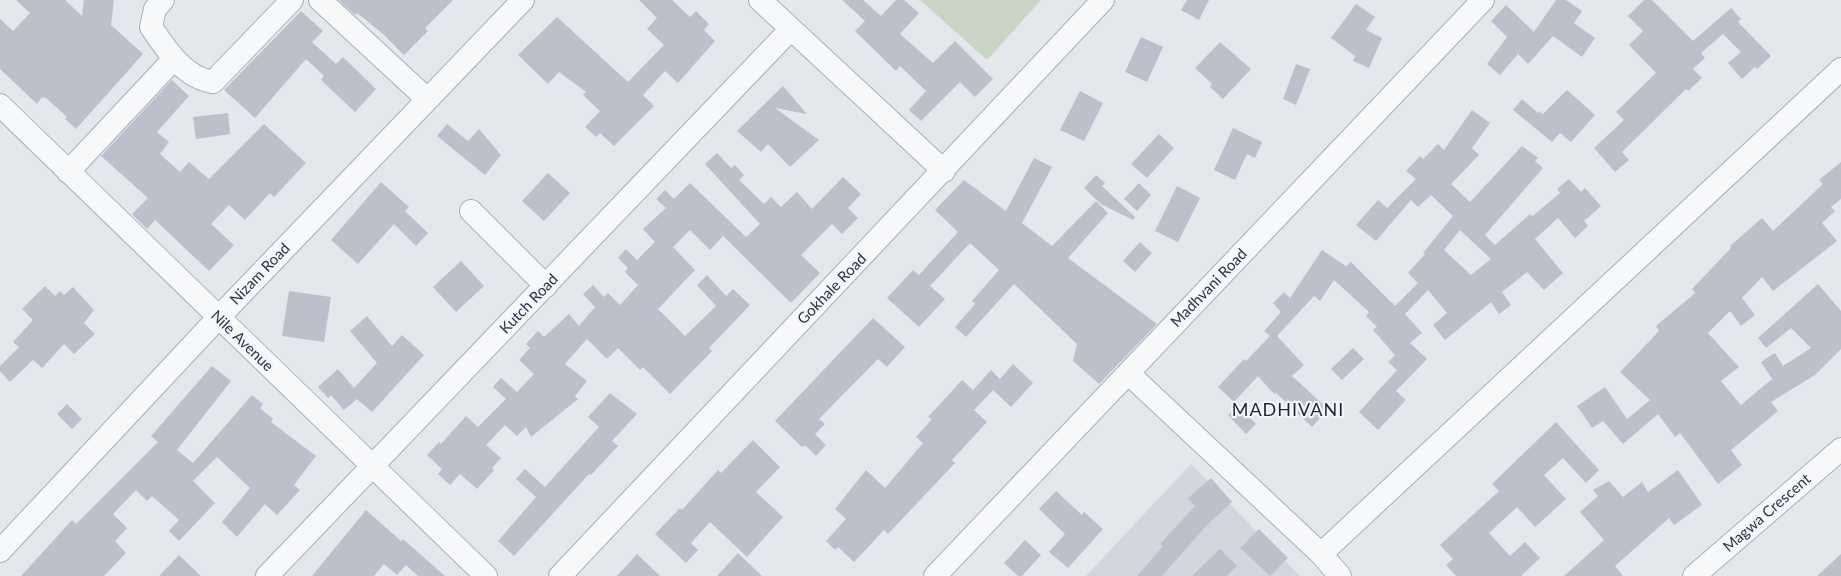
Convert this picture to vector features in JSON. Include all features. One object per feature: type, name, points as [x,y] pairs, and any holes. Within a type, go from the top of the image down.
[{"type":"street","points":[[162,0],[155,9],[151,27],[173,60],[206,81],[213,82],[292,0]]},
{"type":"street","points":[[320,0],[428,99]]},
{"type":"street","name":"Nizam Road","points":[[0,551],[218,318],[523,0]]},
{"type":"street","points":[[760,0],[790,30],[944,171]]},
{"type":"street","name":"Gokhale Road","points":[[560,576],[944,171],[1103,0]]},
{"type":"street","name":"Madhvani Road","points":[[935,576],[1483,0]]},
{"type":"street","name":"Kutch Road","points":[[266,576],[790,30]]},
{"type":"street","points":[[68,172],[173,60]]},
{"type":"street","points":[[1321,554],[1841,69]]},
{"type":"street","name":"Nile Avenue","points":[[1,107],[486,576]]},
{"type":"street","points":[[471,211],[546,286]]},
{"type":"street","points":[[1128,373],[1321,554],[1340,576]]},
{"type":"street","name":"Magwa Crescent","points":[[1694,576],[1841,449]]},
{"type":"shaded area","points":[[1191,464],[1300,576],[1086,576]]},
{"type":"green space","points":[[920,0],[1041,0],[987,60]]},
{"type":"building","points":[[16,0],[65,0],[82,16],[84,0],[114,0],[111,25],[143,54],[76,129],[65,119],[67,117],[46,98],[42,97],[37,104],[0,69],[0,19],[13,31],[30,13]]},
{"type":"building","points":[[339,0],[453,0],[425,28],[428,31],[404,55],[382,33],[357,13],[355,15]]},
{"type":"building","points":[[639,0],[672,0],[690,17],[696,11],[709,24],[704,30],[715,41],[678,83],[665,71],[643,95],[654,106],[614,146],[600,133],[596,137],[585,127],[600,111],[583,95],[586,92],[559,72],[548,84],[518,55],[557,17],[628,82],[664,45],[647,29],[657,18]]},
{"type":"building","points":[[842,0],[863,0],[881,16],[896,0],[904,0],[919,13],[900,34],[933,63],[955,41],[993,79],[975,97],[960,82],[921,121],[909,110],[926,91],[900,66],[896,71],[855,31],[865,21]]},
{"type":"building","points":[[1187,0],[1209,0],[1199,20],[1181,10]]},
{"type":"building","points":[[1556,0],[1566,0],[1582,11],[1574,23],[1595,38],[1582,57],[1553,36],[1528,64],[1518,54],[1500,75],[1487,64],[1507,37],[1491,21],[1506,5],[1534,32]]},
{"type":"building","points":[[1644,0],[1652,0],[1693,41],[1731,8],[1741,19],[1738,22],[1771,56],[1742,79],[1728,63],[1741,52],[1723,34],[1701,53],[1705,58],[1693,69],[1702,78],[1688,91],[1686,89],[1622,152],[1629,160],[1615,172],[1594,148],[1624,120],[1616,112],[1656,73],[1629,45],[1643,31],[1628,16]]},
{"type":"building","points":[[1356,4],[1375,17],[1366,30],[1382,38],[1369,68],[1353,61],[1355,56],[1331,38]]},
{"type":"building","points":[[301,11],[323,31],[312,42],[336,64],[343,57],[376,89],[355,112],[321,80],[324,76],[306,59],[255,118],[224,90]]},
{"type":"building","points":[[1141,37],[1163,47],[1147,82],[1125,72]]},
{"type":"building","points":[[1220,42],[1251,69],[1223,99],[1210,87],[1212,84],[1195,68]]},
{"type":"building","points":[[1296,64],[1310,69],[1296,105],[1283,99]]},
{"type":"building","points":[[172,80],[189,96],[157,132],[169,142],[160,154],[180,172],[189,162],[209,179],[264,124],[306,163],[274,197],[270,193],[245,220],[229,205],[211,224],[234,245],[209,271],[155,220],[147,229],[132,214],[148,198],[101,156]]},
{"type":"building","points":[[783,86],[807,114],[775,108],[819,140],[790,167],[768,144],[761,152],[737,131]]},
{"type":"building","points":[[1567,90],[1595,115],[1571,142],[1560,133],[1552,142],[1513,110],[1522,99],[1538,113],[1539,111],[1543,114]]},
{"type":"building","points":[[1080,91],[1103,103],[1084,141],[1060,130]]},
{"type":"building","points":[[1472,110],[1490,123],[1472,148],[1479,155],[1451,184],[1470,202],[1522,146],[1538,158],[1535,161],[1543,168],[1485,235],[1495,245],[1530,214],[1532,216],[1535,214],[1560,193],[1557,189],[1569,179],[1581,192],[1585,188],[1601,206],[1584,221],[1588,226],[1575,238],[1558,218],[1535,239],[1563,273],[1544,290],[1527,272],[1502,292],[1511,305],[1499,314],[1491,302],[1445,340],[1433,325],[1447,313],[1428,290],[1405,314],[1422,333],[1410,343],[1427,359],[1396,391],[1406,400],[1378,430],[1359,412],[1397,370],[1388,362],[1395,355],[1373,330],[1377,327],[1366,316],[1369,312],[1334,280],[1320,301],[1314,296],[1277,336],[1304,365],[1292,376],[1328,409],[1312,427],[1276,393],[1274,394],[1258,376],[1234,402],[1218,387],[1244,359],[1246,361],[1270,336],[1264,331],[1281,312],[1273,303],[1284,292],[1290,298],[1322,250],[1346,266],[1351,262],[1395,306],[1418,283],[1408,273],[1425,254],[1423,253],[1453,216],[1431,195],[1418,207],[1411,200],[1376,241],[1356,225],[1378,200],[1387,208],[1416,179],[1406,171],[1420,156],[1423,159],[1438,144],[1444,150]],"holes":[[[1460,230],[1491,259],[1471,275],[1444,250]]]},
{"type":"building","points":[[228,113],[230,134],[196,139],[193,117]]},
{"type":"building","points":[[447,124],[468,141],[479,129],[501,155],[485,175],[437,136]]},
{"type":"building","points":[[1233,128],[1262,142],[1255,158],[1247,154],[1235,180],[1214,170]]},
{"type":"building","points":[[1159,134],[1174,148],[1147,178],[1131,164]]},
{"type":"building","points":[[717,153],[731,168],[735,165],[744,175],[739,180],[764,204],[771,197],[781,207],[797,192],[812,209],[843,177],[861,194],[848,208],[858,218],[842,234],[832,224],[801,255],[820,273],[791,303],[723,236],[710,250],[690,230],[673,247],[695,270],[658,309],[685,336],[716,306],[697,285],[707,275],[726,296],[733,289],[750,305],[709,348],[712,351],[670,394],[643,367],[640,370],[618,348],[607,359],[587,339],[565,364],[587,381],[575,396],[578,399],[531,437],[526,427],[517,436],[505,425],[486,445],[501,458],[492,468],[494,470],[477,489],[460,474],[450,485],[438,474],[442,469],[427,455],[439,442],[441,444],[466,416],[478,427],[506,399],[493,387],[501,378],[517,392],[534,374],[519,360],[530,348],[526,344],[538,331],[544,337],[569,314],[579,326],[595,307],[583,294],[593,285],[604,297],[608,293],[620,305],[638,285],[625,272],[628,268],[618,258],[626,249],[637,260],[655,242],[643,229],[666,208],[656,199],[665,190],[674,199],[690,183],[746,237],[760,224],[705,164]]},
{"type":"building","points":[[1034,158],[1052,167],[1022,223],[1052,246],[1096,201],[1108,213],[1068,258],[1157,324],[1099,384],[1073,361],[1077,344],[1014,284],[966,337],[955,327],[975,304],[972,301],[999,270],[970,243],[930,286],[945,299],[919,327],[887,298],[913,270],[919,275],[958,232],[935,210],[964,180],[1006,211]]},
{"type":"building","points":[[1841,162],[1841,199],[1831,207],[1835,211],[1822,223],[1837,241],[1773,291],[1762,277],[1742,298],[1755,315],[1741,326],[1730,311],[1708,333],[1739,367],[1721,381],[1741,405],[1772,379],[1761,362],[1775,353],[1783,366],[1811,348],[1791,328],[1766,348],[1758,338],[1818,284],[1841,311],[1841,349],[1815,375],[1771,402],[1778,411],[1731,450],[1742,465],[1718,484],[1680,433],[1675,437],[1658,414],[1623,444],[1603,421],[1592,428],[1577,406],[1605,387],[1627,419],[1650,400],[1620,372],[1659,331],[1656,326],[1695,293],[1692,289],[1731,248],[1730,246],[1762,218],[1773,231],[1823,184],[1819,180]]},
{"type":"building","points":[[548,173],[570,193],[544,221],[522,201]]},
{"type":"building","points":[[1096,175],[1105,183],[1102,186],[1135,217],[1133,220],[1101,204],[1084,188]]},
{"type":"building","points":[[381,182],[409,207],[405,211],[428,233],[416,246],[394,224],[358,264],[331,240]]},
{"type":"building","points":[[1139,183],[1151,195],[1137,211],[1124,199]]},
{"type":"building","points":[[1177,186],[1200,198],[1178,242],[1155,231]]},
{"type":"building","points":[[1140,242],[1152,253],[1135,272],[1123,261]]},
{"type":"building","points":[[461,261],[484,286],[456,312],[433,287]]},
{"type":"building","points":[[45,286],[55,296],[60,291],[64,295],[73,287],[94,310],[84,323],[95,334],[74,354],[64,344],[42,368],[33,360],[10,382],[0,371],[0,366],[19,347],[13,342],[33,320],[22,309]]},
{"type":"building","points":[[289,291],[331,297],[324,342],[282,336]]},
{"type":"building","points":[[367,316],[392,346],[402,335],[424,355],[372,412],[357,399],[344,410],[331,395],[328,398],[318,387],[338,369],[354,388],[377,363],[350,331]]},
{"type":"building","points":[[873,318],[905,347],[887,367],[878,359],[819,419],[825,424],[815,434],[826,445],[816,456],[805,445],[802,447],[775,421]]},
{"type":"building","points":[[1353,348],[1364,359],[1342,380],[1331,369]]},
{"type":"building","points":[[1013,364],[1033,383],[1011,407],[993,390],[974,410],[987,422],[952,460],[955,463],[888,534],[884,530],[854,562],[838,547],[835,550],[826,541],[846,519],[835,509],[866,470],[885,488],[923,443],[916,437],[932,419],[928,417],[962,380],[973,390],[991,370],[1000,379]]},
{"type":"building","points":[[212,366],[231,381],[177,450],[193,463],[252,395],[263,404],[260,408],[273,419],[271,422],[316,456],[294,485],[300,490],[277,515],[265,504],[237,537],[222,522],[250,488],[217,457],[193,481],[215,503],[179,541],[169,531],[179,520],[152,496],[147,501],[136,490],[113,514],[127,528],[115,541],[126,553],[104,576],[21,576],[72,520],[76,524],[158,442],[151,436]]},
{"type":"building","points":[[610,393],[637,414],[612,441],[618,446],[591,475],[589,474],[514,556],[498,541],[536,497],[516,479],[525,469],[545,487],[599,427],[588,417]]},
{"type":"building","points":[[67,404],[82,419],[72,429],[57,414]]},
{"type":"building","points":[[1238,405],[1256,424],[1246,434],[1228,415]]},
{"type":"building","points":[[1556,422],[1599,470],[1586,483],[1563,458],[1544,475],[1566,499],[1535,527],[1517,507],[1489,533],[1510,556],[1525,542],[1540,558],[1521,576],[1456,576],[1446,565],[1453,559],[1440,545],[1499,491],[1492,484]]},
{"type":"building","points":[[753,440],[780,467],[756,492],[783,517],[747,557],[710,522],[691,543],[698,550],[686,563],[655,534],[680,508],[682,510],[718,470],[721,473]]},
{"type":"building","points":[[1678,470],[1702,505],[1674,525],[1669,518],[1615,566],[1623,576],[1564,576],[1604,540],[1580,512],[1598,496],[1593,490],[1609,481],[1623,497],[1642,482],[1648,492]]},
{"type":"building","points":[[1211,478],[1232,502],[1206,526],[1162,576],[1137,576],[1163,546],[1160,544],[1195,506],[1188,498]]},
{"type":"building","points":[[1056,491],[1082,515],[1084,512],[1103,529],[1068,568],[1049,552],[1065,534],[1039,509]]},
{"type":"building","points":[[366,510],[445,576],[418,576],[406,565],[397,575],[384,564],[374,576],[312,576]]},
{"type":"building","points":[[1259,529],[1288,558],[1270,576],[1240,548]]},
{"type":"building","points":[[1025,540],[1041,555],[1022,576],[1018,576],[1004,563]]},
{"type":"building","points":[[1220,549],[1237,566],[1227,576],[1192,576]]},
{"type":"building","points":[[738,553],[762,576],[717,576]]},
{"type":"building","points":[[637,554],[660,576],[617,576]]},
{"type":"building","points":[[1841,554],[1841,576],[1817,576]]},
{"type":"building","points":[[179,555],[201,576],[159,576]]},
{"type":"district","name":"MADHIVANI","points":[[1288,410]]}]
